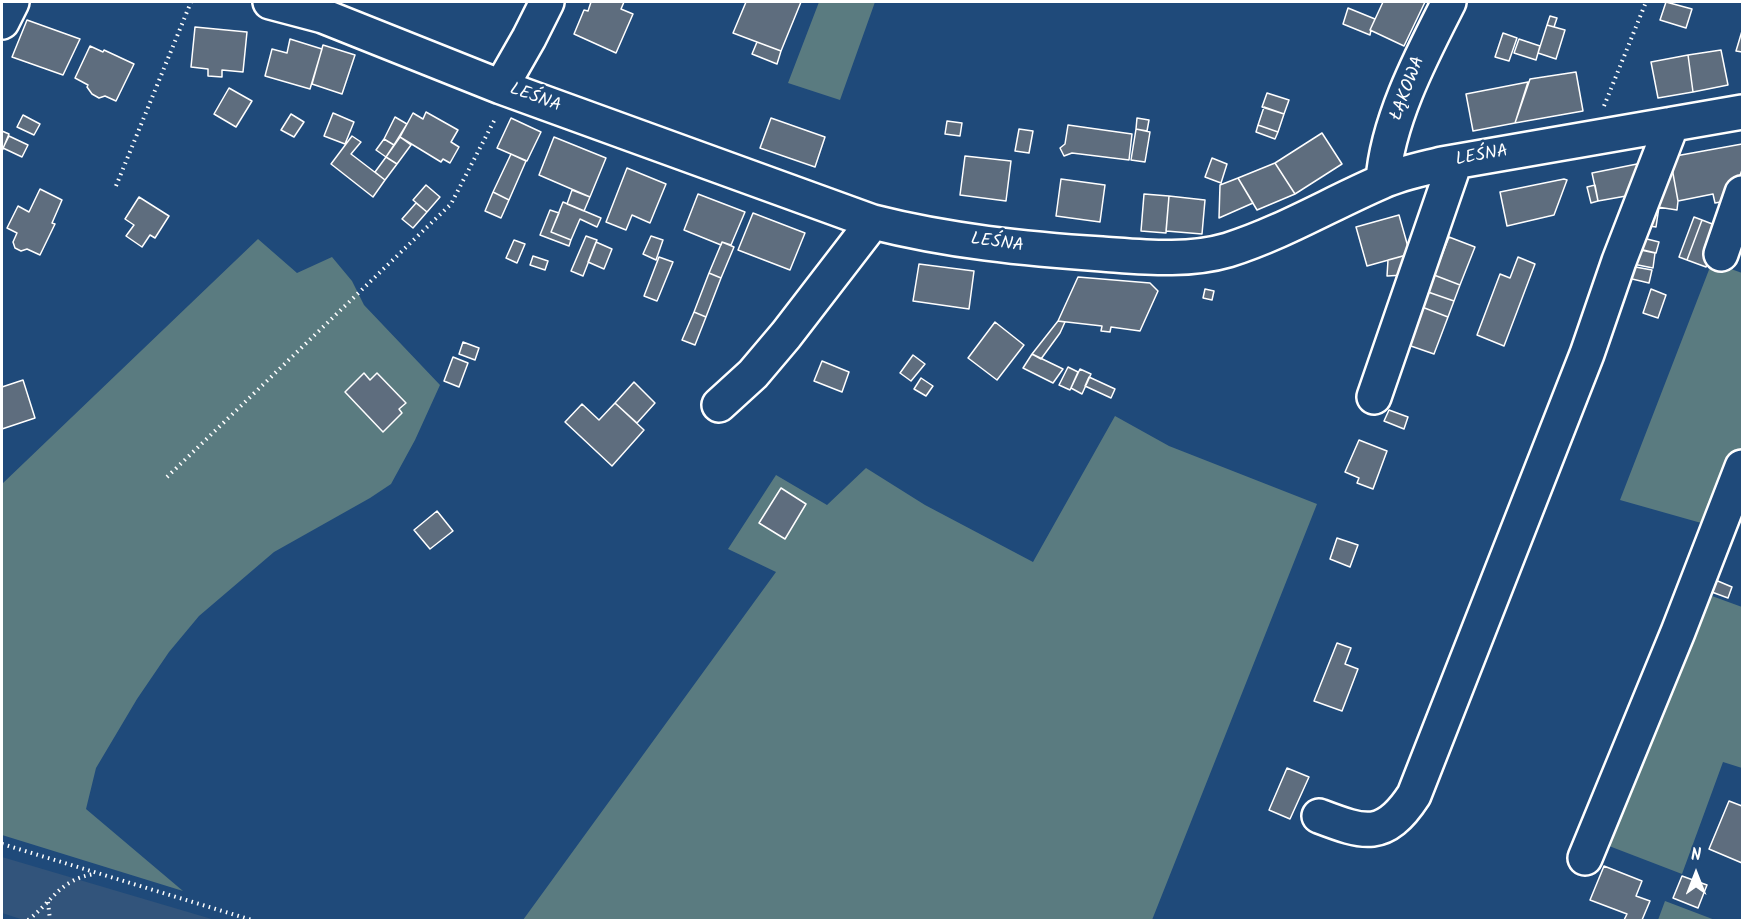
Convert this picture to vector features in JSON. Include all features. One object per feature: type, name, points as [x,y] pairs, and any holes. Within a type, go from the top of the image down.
[{"type":"street","points":[[2,22],[12,2]]},
{"type":"street","name":"LEŚNA","points":[[270,2],[325,9],[506,88],[873,222],[909,231],[1038,250],[1143,257],[1199,256],[1226,250],[1272,234],[1383,181],[1410,172],[1455,162],[1743,112]]},
{"type":"street","points":[[506,88],[547,2]]},
{"type":"street","name":"ŁĄKOWA","points":[[1383,181],[1387,147],[1412,79],[1449,2]]},
{"type":"street","points":[[1319,816],[1355,829],[1372,829],[1389,824],[1403,812],[1414,795],[1587,354],[1619,261],[1672,124]]},
{"type":"street","points":[[1374,397],[1455,162]]},
{"type":"street","points":[[1721,254],[1743,193]]},
{"type":"street","points":[[719,405],[753,374],[786,335],[873,222]]},
{"type":"street","points":[[1585,858],[1743,467]]},
{"type":"path","points":[[116,186],[191,2]]},
{"type":"path","points":[[1604,136],[1602,116],[1604,101],[1646,2]]},
{"type":"path","points":[[167,477],[451,204],[506,88]]},
{"type":"path","points":[[2,844],[252,921]]},
{"type":"path","points":[[28,921],[57,891],[79,876],[98,873]]},
{"type":"path","points":[[48,902],[51,921]]},
{"type":"shaded area","points":[[2,857],[215,920],[24,920],[2,913]]},
{"type":"green space","points":[[819,2],[875,2],[840,100],[788,83]]},
{"type":"green space","points":[[258,239],[297,273],[332,257],[352,281],[364,305],[440,385],[415,440],[391,484],[274,552],[199,616],[169,652],[137,699],[96,768],[86,809],[183,891],[2,835],[2,484]]},
{"type":"green space","points":[[1712,262],[1742,273],[1742,488],[1726,530],[1620,500]]},
{"type":"green space","points":[[1115,416],[1169,446],[1317,504],[1152,920],[523,920],[776,572],[728,549],[776,475],[827,505],[866,468],[925,505],[1033,562]]},
{"type":"green space","points":[[1701,592],[1742,607],[1742,768],[1723,762],[1682,874],[1596,841]]},
{"type":"green space","points":[[1665,901],[1715,920],[1658,920]]},
{"type":"building","points":[[591,2],[624,2],[621,9],[633,14],[616,53],[574,34],[584,10],[588,11]]},
{"type":"building","points":[[746,2],[801,2],[781,51],[733,33]]},
{"type":"building","points":[[1383,2],[1425,2],[1404,46],[1370,30]]},
{"type":"building","points":[[1666,2],[1692,9],[1686,28],[1660,20]]},
{"type":"building","points":[[1348,8],[1375,19],[1370,35],[1343,24]]},
{"type":"building","points":[[1550,16],[1557,18],[1554,27],[1547,25]]},
{"type":"building","points":[[27,20],[80,39],[63,75],[12,57]]},
{"type":"building","points":[[1547,25],[1565,30],[1556,59],[1538,53]]},
{"type":"building","points":[[195,27],[247,32],[243,72],[222,70],[222,77],[208,76],[208,69],[191,67]]},
{"type":"building","points":[[1742,31],[1742,52],[1736,51]]},
{"type":"building","points":[[1503,33],[1517,38],[1509,61],[1495,57]]},
{"type":"building","points":[[290,39],[322,49],[310,89],[265,76],[272,49],[287,53]]},
{"type":"building","points":[[1519,39],[1540,46],[1536,60],[1514,53]]},
{"type":"building","points":[[757,42],[781,51],[777,64],[752,54]]},
{"type":"building","points":[[323,45],[355,55],[342,94],[312,84]]},
{"type":"building","points":[[90,46],[134,64],[116,101],[105,96],[99,98],[92,94],[88,85],[75,78]]},
{"type":"building","points":[[1721,50],[1728,85],[1693,92],[1688,55]]},
{"type":"building","points":[[1688,55],[1693,92],[1658,98],[1651,62]]},
{"type":"building","points":[[1576,72],[1583,111],[1515,123],[1530,79]]},
{"type":"building","points":[[1528,82],[1515,123],[1473,131],[1466,94]]},
{"type":"building","points":[[229,88],[252,101],[236,127],[214,114]]},
{"type":"building","points":[[1267,93],[1289,100],[1284,114],[1262,107]]},
{"type":"building","points":[[1264,107],[1284,114],[1278,132],[1258,125]]},
{"type":"building","points":[[426,112],[458,130],[451,142],[459,147],[450,163],[443,159],[441,162],[400,137],[413,113],[423,119]]},
{"type":"building","points":[[333,113],[354,122],[345,144],[324,136]]},
{"type":"building","points":[[291,114],[304,122],[294,137],[281,130]]},
{"type":"building","points":[[23,115],[40,124],[34,135],[17,127]]},
{"type":"building","points":[[395,117],[407,124],[394,145],[384,139]]},
{"type":"building","points":[[511,118],[541,132],[527,161],[497,148]]},
{"type":"building","points":[[771,118],[825,137],[815,167],[760,148]]},
{"type":"building","points":[[1137,118],[1149,120],[1147,131],[1136,129]]},
{"type":"building","points":[[947,121],[962,123],[960,136],[945,134]]},
{"type":"building","points":[[1068,125],[1132,134],[1129,160],[1072,153],[1064,156],[1060,148],[1065,144]]},
{"type":"building","points":[[1258,125],[1278,132],[1275,139],[1256,132]]},
{"type":"building","points":[[1019,129],[1033,131],[1029,153],[1015,151]]},
{"type":"building","points":[[1136,129],[1150,132],[1145,162],[1131,160]]},
{"type":"building","points":[[2,131],[9,134],[2,151]]},
{"type":"building","points":[[1322,133],[1342,164],[1295,194],[1275,163]]},
{"type":"building","points":[[9,136],[28,145],[22,157],[3,148]]},
{"type":"building","points":[[352,136],[361,142],[351,154],[385,180],[373,197],[331,164]]},
{"type":"building","points":[[400,137],[411,145],[397,164],[386,157]]},
{"type":"building","points":[[554,137],[606,158],[590,197],[539,175]]},
{"type":"building","points":[[384,139],[394,145],[386,157],[376,150]]},
{"type":"building","points":[[1742,144],[1742,170],[1731,200],[1715,203],[1713,194],[1678,201],[1670,157]]},
{"type":"building","points":[[511,154],[526,161],[509,200],[493,192]]},
{"type":"building","points":[[965,156],[1011,161],[1006,201],[960,195]]},
{"type":"building","points":[[386,157],[397,164],[385,180],[375,172]]},
{"type":"building","points":[[1670,157],[1678,201],[1677,210],[1651,206]]},
{"type":"building","points":[[1212,158],[1227,164],[1221,183],[1205,177]]},
{"type":"building","points":[[1275,163],[1295,194],[1257,210],[1238,178]]},
{"type":"building","points":[[1637,164],[1643,193],[1598,201],[1592,173]]},
{"type":"building","points":[[627,168],[666,184],[650,223],[632,215],[626,230],[606,222]]},
{"type":"building","points":[[1238,178],[1253,203],[1219,218],[1220,185]]},
{"type":"building","points":[[1061,179],[1105,185],[1100,222],[1056,216]]},
{"type":"building","points":[[1567,180],[1554,215],[1507,226],[1500,192]]},
{"type":"building","points":[[426,185],[440,197],[427,212],[413,200]]},
{"type":"building","points":[[1595,185],[1598,201],[1591,203],[1587,187]]},
{"type":"building","points":[[40,189],[62,200],[52,223],[55,224],[40,255],[27,249],[21,251],[15,248],[13,242],[17,233],[7,228],[18,206],[29,212]]},
{"type":"building","points":[[572,190],[590,197],[584,211],[567,204]]},
{"type":"building","points":[[493,192],[509,200],[501,218],[485,211]]},
{"type":"building","points":[[698,194],[745,212],[731,245],[722,242],[721,245],[684,230]]},
{"type":"building","points":[[1144,194],[1169,196],[1166,233],[1141,231]]},
{"type":"building","points":[[1169,196],[1205,200],[1202,234],[1166,231]]},
{"type":"building","points":[[139,197],[169,216],[155,238],[150,235],[142,247],[126,236],[134,225],[125,219]]},
{"type":"building","points":[[563,202],[601,218],[597,227],[580,219],[571,240],[551,232]]},
{"type":"building","points":[[416,203],[427,212],[413,228],[402,219]]},
{"type":"building","points":[[1651,206],[1659,207],[1656,227],[1643,225]]},
{"type":"building","points":[[550,210],[559,213],[551,232],[571,240],[569,246],[540,235]]},
{"type":"building","points":[[753,213],[805,233],[790,270],[738,250]]},
{"type":"building","points":[[1399,215],[1410,254],[1367,266],[1356,227]]},
{"type":"building","points":[[1694,217],[1702,220],[1687,260],[1679,257]]},
{"type":"building","points":[[1702,220],[1720,227],[1706,267],[1687,260]]},
{"type":"building","points":[[586,236],[597,240],[583,276],[571,271]]},
{"type":"building","points":[[651,236],[663,240],[656,260],[643,254]]},
{"type":"building","points":[[1449,237],[1475,247],[1460,285],[1434,275]]},
{"type":"building","points":[[1639,237],[1659,242],[1656,253],[1635,248]]},
{"type":"building","points":[[514,240],[525,244],[517,263],[506,258]]},
{"type":"building","points":[[596,242],[612,249],[604,269],[588,262]]},
{"type":"building","points":[[722,242],[734,247],[721,278],[709,273]]},
{"type":"building","points":[[1636,249],[1655,253],[1653,268],[1633,264]]},
{"type":"building","points":[[1410,254],[1404,275],[1387,276],[1388,260]]},
{"type":"building","points":[[533,256],[548,261],[545,270],[530,265]]},
{"type":"building","points":[[659,257],[673,262],[657,301],[644,296]]},
{"type":"building","points":[[1518,257],[1535,264],[1504,346],[1477,335],[1500,274],[1510,278]]},
{"type":"building","points":[[919,264],[974,271],[969,309],[913,301]]},
{"type":"building","points":[[1630,266],[1652,270],[1649,283],[1628,278]]},
{"type":"building","points":[[709,273],[721,278],[706,317],[694,312]]},
{"type":"building","points":[[1434,275],[1460,285],[1454,301],[1428,292]]},
{"type":"building","points":[[1078,277],[1150,283],[1158,291],[1140,331],[1111,327],[1110,332],[1101,331],[1102,326],[1058,321]]},
{"type":"building","points":[[1205,289],[1214,291],[1212,300],[1203,298]]},
{"type":"building","points":[[1651,289],[1666,295],[1658,318],[1643,313]]},
{"type":"building","points":[[1428,292],[1454,301],[1448,317],[1422,307]]},
{"type":"building","points":[[1422,307],[1448,317],[1434,354],[1408,345]]},
{"type":"building","points":[[694,312],[706,317],[695,345],[682,340]]},
{"type":"building","points":[[1058,321],[1065,322],[1041,359],[1032,354]]},
{"type":"building","points":[[995,322],[1024,345],[997,380],[968,358]]},
{"type":"building","points":[[463,342],[479,348],[475,360],[459,354]]},
{"type":"building","points":[[1032,354],[1063,369],[1053,383],[1023,368]]},
{"type":"building","points":[[913,355],[925,364],[911,381],[900,373]]},
{"type":"building","points":[[453,357],[468,363],[459,387],[444,381]]},
{"type":"building","points":[[822,361],[849,372],[842,392],[814,381]]},
{"type":"building","points":[[1068,367],[1078,372],[1070,390],[1059,385]]},
{"type":"building","points":[[1080,369],[1091,374],[1082,394],[1071,388]]},
{"type":"building","points":[[364,373],[370,380],[377,373],[406,403],[399,409],[402,413],[383,432],[345,392]]},
{"type":"building","points":[[1089,377],[1115,389],[1111,398],[1085,386]]},
{"type":"building","points":[[921,378],[933,386],[926,396],[914,389]]},
{"type":"building","points":[[23,380],[35,418],[2,429],[2,387]]},
{"type":"building","points":[[634,382],[655,403],[637,423],[615,403]]},
{"type":"building","points":[[615,403],[644,430],[612,466],[565,422],[582,404],[599,420]]},
{"type":"building","points":[[1389,410],[1408,417],[1404,429],[1384,421]]},
{"type":"building","points":[[1359,440],[1387,451],[1373,489],[1357,483],[1359,478],[1345,472]]},
{"type":"building","points":[[781,488],[806,504],[785,539],[759,523]]},
{"type":"building","points":[[437,511],[453,531],[430,549],[414,530]]},
{"type":"building","points":[[1337,538],[1358,545],[1350,567],[1330,559]]},
{"type":"building","points":[[1713,579],[1732,587],[1728,598],[1709,591]]},
{"type":"building","points":[[1337,643],[1351,648],[1345,664],[1358,669],[1342,711],[1314,701]]},
{"type":"building","points":[[1287,768],[1309,777],[1290,819],[1269,810]]},
{"type":"building","points":[[1729,801],[1742,806],[1742,863],[1709,849]]},
{"type":"building","points":[[1604,866],[1642,881],[1636,896],[1650,901],[1642,920],[1624,920],[1627,914],[1590,900]]},
{"type":"building","points":[[1682,876],[1707,885],[1698,908],[1673,898]]}]
